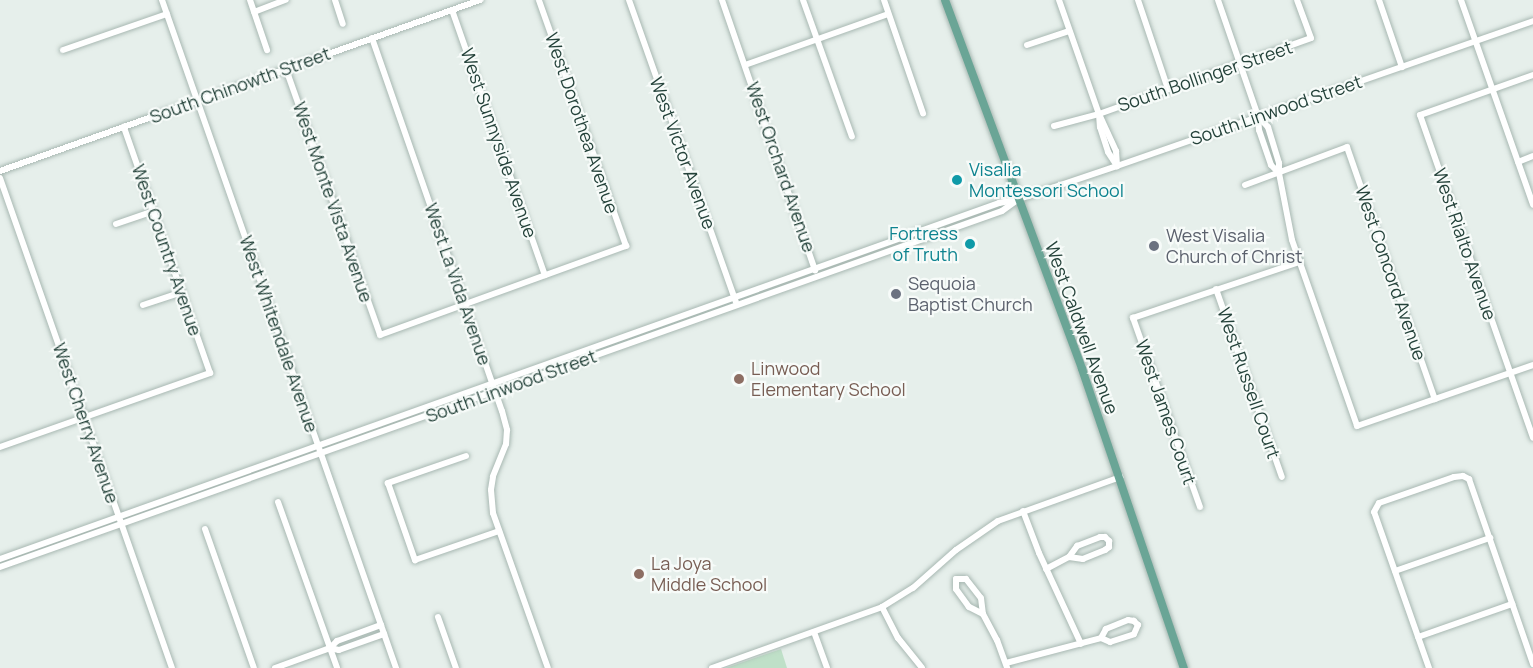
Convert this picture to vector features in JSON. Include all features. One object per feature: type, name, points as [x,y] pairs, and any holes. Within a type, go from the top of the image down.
[{"type":"main road","name":"West Caldwell Avenue","points":[[945,0],[1120,477],[1184,668]]},
{"type":"street","name":"West Whitendale Avenue","points":[[162,0],[396,668]]},
{"type":"street","points":[[250,0],[267,50]]},
{"type":"street","points":[[254,12],[286,0]]},
{"type":"street","points":[[334,0],[343,24]]},
{"type":"street","name":"South Chinowth Street","points":[[0,171],[480,0]]},
{"type":"street","name":"West Dorothea Avenue","points":[[539,0],[626,246],[545,276]]},
{"type":"street","name":"West Victor Avenue","points":[[629,0],[736,302]]},
{"type":"street","name":"West Orchard Avenue","points":[[722,0],[817,268]]},
{"type":"street","points":[[803,0],[852,137]]},
{"type":"street","points":[[884,0],[924,113]]},
{"type":"street","points":[[1059,0],[1099,114],[1100,128],[1108,152],[1117,166]]},
{"type":"street","points":[[1137,0],[1168,89]]},
{"type":"street","points":[[1218,0],[1258,116],[1259,130],[1271,165],[1279,173],[1290,232],[1299,262],[1357,426],[1533,365]]},
{"type":"street","name":"South Bollinger Street","points":[[1054,126],[1099,114],[1311,38],[1297,0]]},
{"type":"street","points":[[1379,0],[1402,67]]},
{"type":"street","points":[[1461,0],[1533,205]]},
{"type":"street","name":"West Sunnyside Avenue","points":[[452,10],[545,276]]},
{"type":"street","points":[[63,50],[167,14]]},
{"type":"street","points":[[745,65],[888,14]]},
{"type":"street","name":"South Linwood Street","points":[[494,388],[599,355],[817,268],[999,203],[1019,199],[1117,166],[1533,21]]},
{"type":"street","points":[[1027,45],[1070,31]]},
{"type":"street","name":"West La Vida Avenue","points":[[372,38],[466,304],[507,430],[506,444],[491,490],[493,513],[548,668]]},
{"type":"street","name":"West Monte Vista Avenue","points":[[286,69],[380,335],[466,304]]},
{"type":"street","points":[[1492,89],[1533,75]]},
{"type":"street","name":"West Rialto Avenue","points":[[1492,89],[1420,115],[1533,438]]},
{"type":"street","name":"West Country Avenue","points":[[84,419],[210,374],[124,127]]},
{"type":"street","name":"West Concord Avenue","points":[[1279,173],[1347,147],[1435,399]]},
{"type":"street","points":[[1518,162],[1533,156]]},
{"type":"street","points":[[1245,185],[1279,173]]},
{"type":"street","name":"West Cherry Avenue","points":[[0,178],[172,668]]},
{"type":"street","name":"South Linwood Street","points":[[0,567],[120,525],[658,326],[777,291],[1002,211],[1019,199]]},
{"type":"street","points":[[116,224],[153,211]]},
{"type":"street","points":[[1216,290],[1299,262]]},
{"type":"street","points":[[777,291],[813,274],[817,268]]},
{"type":"street","points":[[466,304],[545,276]]},
{"type":"street","name":"West James Court","points":[[1200,507],[1133,318],[1216,290]]},
{"type":"street","name":"West Russell Court","points":[[1216,290],[1282,477]]},
{"type":"street","points":[[143,305],[182,292]]},
{"type":"street","points":[[599,355],[603,349],[658,326]]},
{"type":"street","points":[[0,447],[84,419]]},
{"type":"street","name":"South Linwood Street","points":[[0,560],[119,516],[320,450]]},
{"type":"street","points":[[466,456],[388,483],[415,560],[499,531]]},
{"type":"street","points":[[1429,668],[1374,512],[1379,503],[1463,476],[1469,479],[1530,649],[1533,664]]},
{"type":"street","points":[[712,668],[882,607],[913,588],[981,532],[1023,512],[1120,477]]},
{"type":"street","points":[[278,502],[337,668]]},
{"type":"street","points":[[1023,512],[1046,569],[1081,644]]},
{"type":"street","points":[[205,529],[254,668]]},
{"type":"street","points":[[1046,569],[1070,557],[1077,546],[1100,537],[1105,537],[1109,541],[1109,547],[1105,550],[1083,559],[1070,557]]},
{"type":"street","points":[[1395,571],[1490,538]]},
{"type":"street","points":[[983,614],[969,607],[956,589],[956,579],[966,579],[981,598],[983,614],[1006,666],[1101,638],[1110,642],[1134,634],[1138,625],[1128,620],[1106,629],[1101,638]]},
{"type":"street","points":[[1418,637],[1512,604]]},
{"type":"street","points":[[882,607],[898,638],[922,668]]},
{"type":"street","points":[[438,617],[456,668]]},
{"type":"street","points":[[275,668],[330,648],[337,641],[381,625]]},
{"type":"street","points":[[814,632],[827,668]]},
{"type":"street","points":[[330,648],[339,650],[384,634]]},
{"type":"green space","points":[[781,649],[787,668],[726,668]]},
{"type":"place","name":"Visalia Montessori School","points":[[957,180]]},
{"type":"place","name":"Fortress of Truth","points":[[970,244]]},
{"type":"place","name":"West Visalia Church of Christ","points":[[1154,246]]},
{"type":"place","name":"Sequoia Baptist Church","points":[[896,294]]},
{"type":"place","name":"Linwood Elementary School","points":[[739,379]]},
{"type":"place","name":"La Joya Middle School","points":[[639,574]]}]
